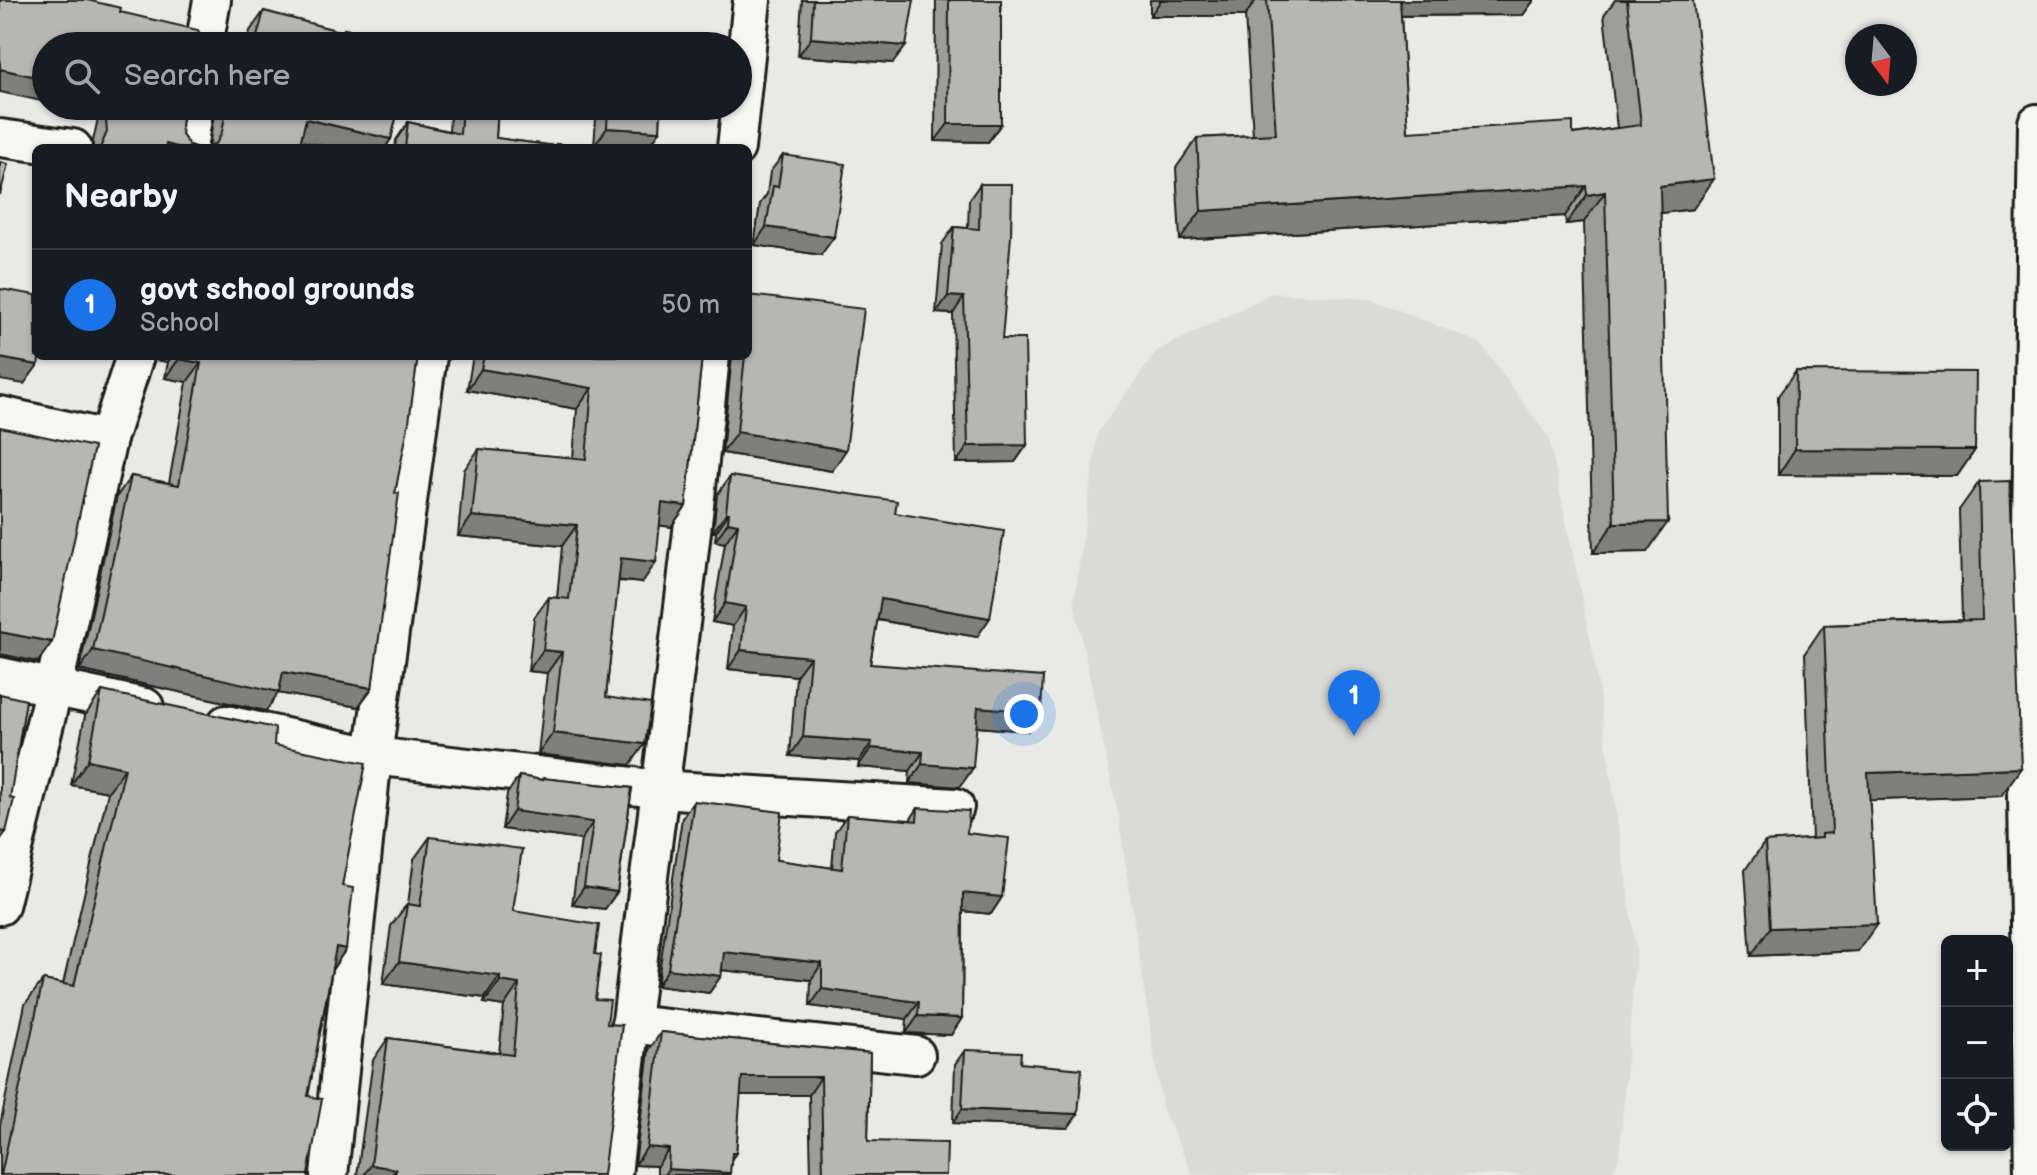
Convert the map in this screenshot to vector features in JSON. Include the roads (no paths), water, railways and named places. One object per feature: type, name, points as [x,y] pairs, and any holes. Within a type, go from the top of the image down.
[{"type":"street","points":[[206,32],[212,0]]},
{"type":"street","points":[[749,32],[752,0]]},
{"type":"street","points":[[189,144],[193,120]]},
{"type":"street","points":[[736,144],[739,120]]},
{"type":"street","points":[[2033,1175],[2032,729],[2037,123]]},
{"type":"street","points":[[0,138],[44,144]]},
{"type":"street","points":[[0,906],[54,687],[108,439],[134,360]]},
{"type":"street","points":[[329,1175],[373,756],[427,360]]},
{"type":"street","points":[[613,1175],[658,789],[714,474],[711,360]]},
{"type":"street","points":[[0,415],[108,439]]},
{"type":"street","points":[[0,676],[373,756],[658,789],[955,807]]},
{"type":"street","points":[[630,1024],[916,1055]]},
{"type":"place","name":"govt school grounds","points":[[1354,736]]}]
